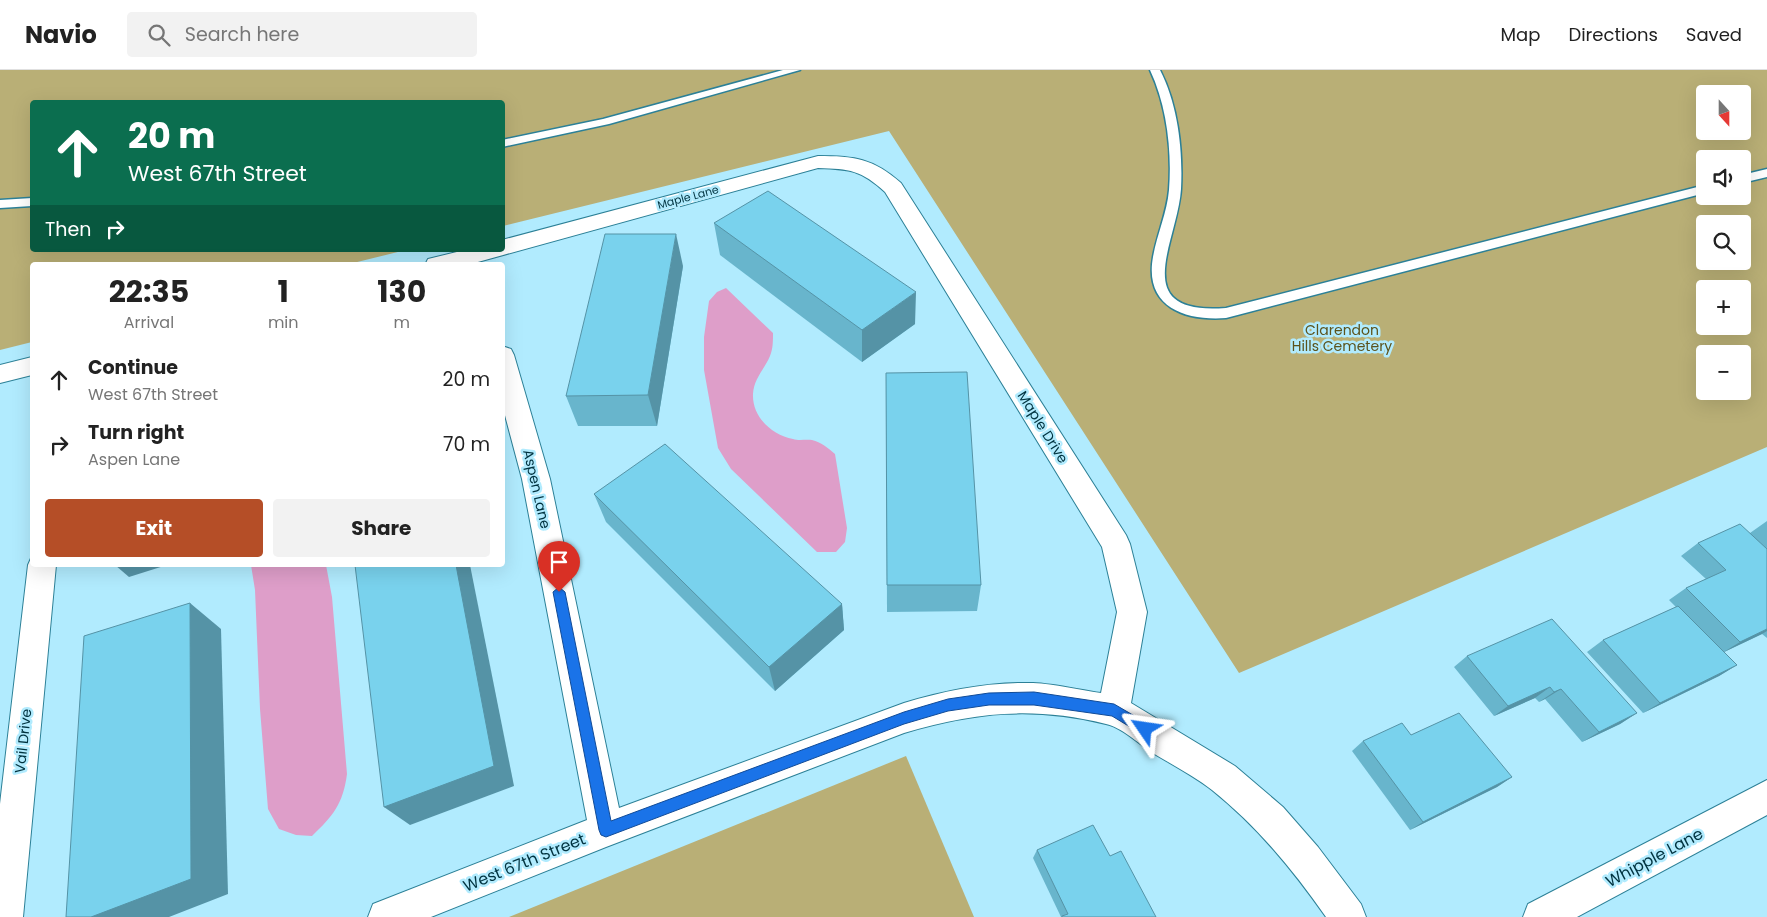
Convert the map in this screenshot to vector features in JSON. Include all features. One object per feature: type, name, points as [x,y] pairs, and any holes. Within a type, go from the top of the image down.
[{"type":"street","name":"Maple Lane","points":[[505,247],[818,162],[851,162],[875,170]]},
{"type":"street","name":"Maple Drive","points":[[875,170],[893,188],[1116,544],[1132,612],[1114,710]]},
{"type":"street","points":[[454,262],[483,257]]},
{"type":"street","points":[[0,374],[30,366]]},
{"type":"street","name":"Aspen Lane","points":[[505,366],[536,479],[606,830]]},
{"type":"street","name":"Vail Drive","points":[[5,917],[42,567]]},
{"type":"street","name":"West 67th Street","points":[[386,917],[606,830],[904,718],[956,704],[989,699],[1034,698],[1114,710]]},
{"type":"street","points":[[1114,710],[1222,778],[1271,819],[1306,859],[1348,917]]},
{"type":"street","name":"Whipple Lane","points":[[1541,917],[1767,798]]},
{"type":"lane","points":[[505,143],[605,122],[795,70]]},
{"type":"lane","points":[[1155,70],[1167,108],[1174,145],[1176,191],[1168,229],[1159,255],[1158,282],[1170,300],[1190,313],[1226,313],[1696,191]]},
{"type":"lane","points":[[1751,177],[1767,173]]},
{"type":"lane","points":[[0,204],[30,202]]},
{"type":"green space","name":"Clarendon Hills Cemetery","points":[[0,70],[1767,70],[1767,447],[1239,673],[889,131],[505,226],[505,100],[30,100],[30,252],[398,252],[357,262],[30,262],[30,342],[0,350]]},
{"type":"green space","points":[[906,756],[974,917],[509,917]]},
{"type":"shaded area","points":[[726,288],[773,333],[771,353],[757,379],[753,394],[756,410],[760,417],[765,424],[778,434],[795,440],[815,441],[835,454],[847,528],[845,542],[836,552],[817,552],[731,469],[718,448],[704,370],[704,337],[709,301],[717,292]]},
{"type":"shaded area","points":[[251,567],[326,567],[332,597],[347,774],[340,802],[331,816],[312,836],[296,835],[279,829],[268,809],[260,709],[255,590]]},
{"type":"building","points":[[768,191],[916,292],[862,330],[714,223]]},
{"type":"building","points":[[605,234],[676,234],[648,395],[566,396]]},
{"type":"building","points":[[967,372],[981,585],[887,585],[886,373]]},
{"type":"building","points":[[665,444],[842,604],[769,667],[594,494]]},
{"type":"building","points":[[1740,524],[1767,549],[1767,629],[1740,642],[1686,588],[1726,570],[1698,543]]},
{"type":"building","points":[[355,567],[456,567],[494,766],[384,807]]},
{"type":"building","points":[[190,603],[191,879],[91,917],[66,917],[84,636]]},
{"type":"building","points":[[1678,606],[1737,665],[1660,703],[1603,640]]},
{"type":"building","points":[[1552,619],[1637,713],[1599,732],[1561,689],[1554,692],[1550,687],[1508,706],[1467,656]]},
{"type":"building","points":[[1459,713],[1512,777],[1423,822],[1363,741],[1402,723],[1411,735]]},
{"type":"building","points":[[1093,825],[1110,856],[1121,851],[1156,917],[1062,917],[1068,914],[1037,850]]},
{"type":"route","points":[[559,592],[606,830],[904,718],[948,705],[989,699],[1034,698],[1114,710],[1145,729]]}]
